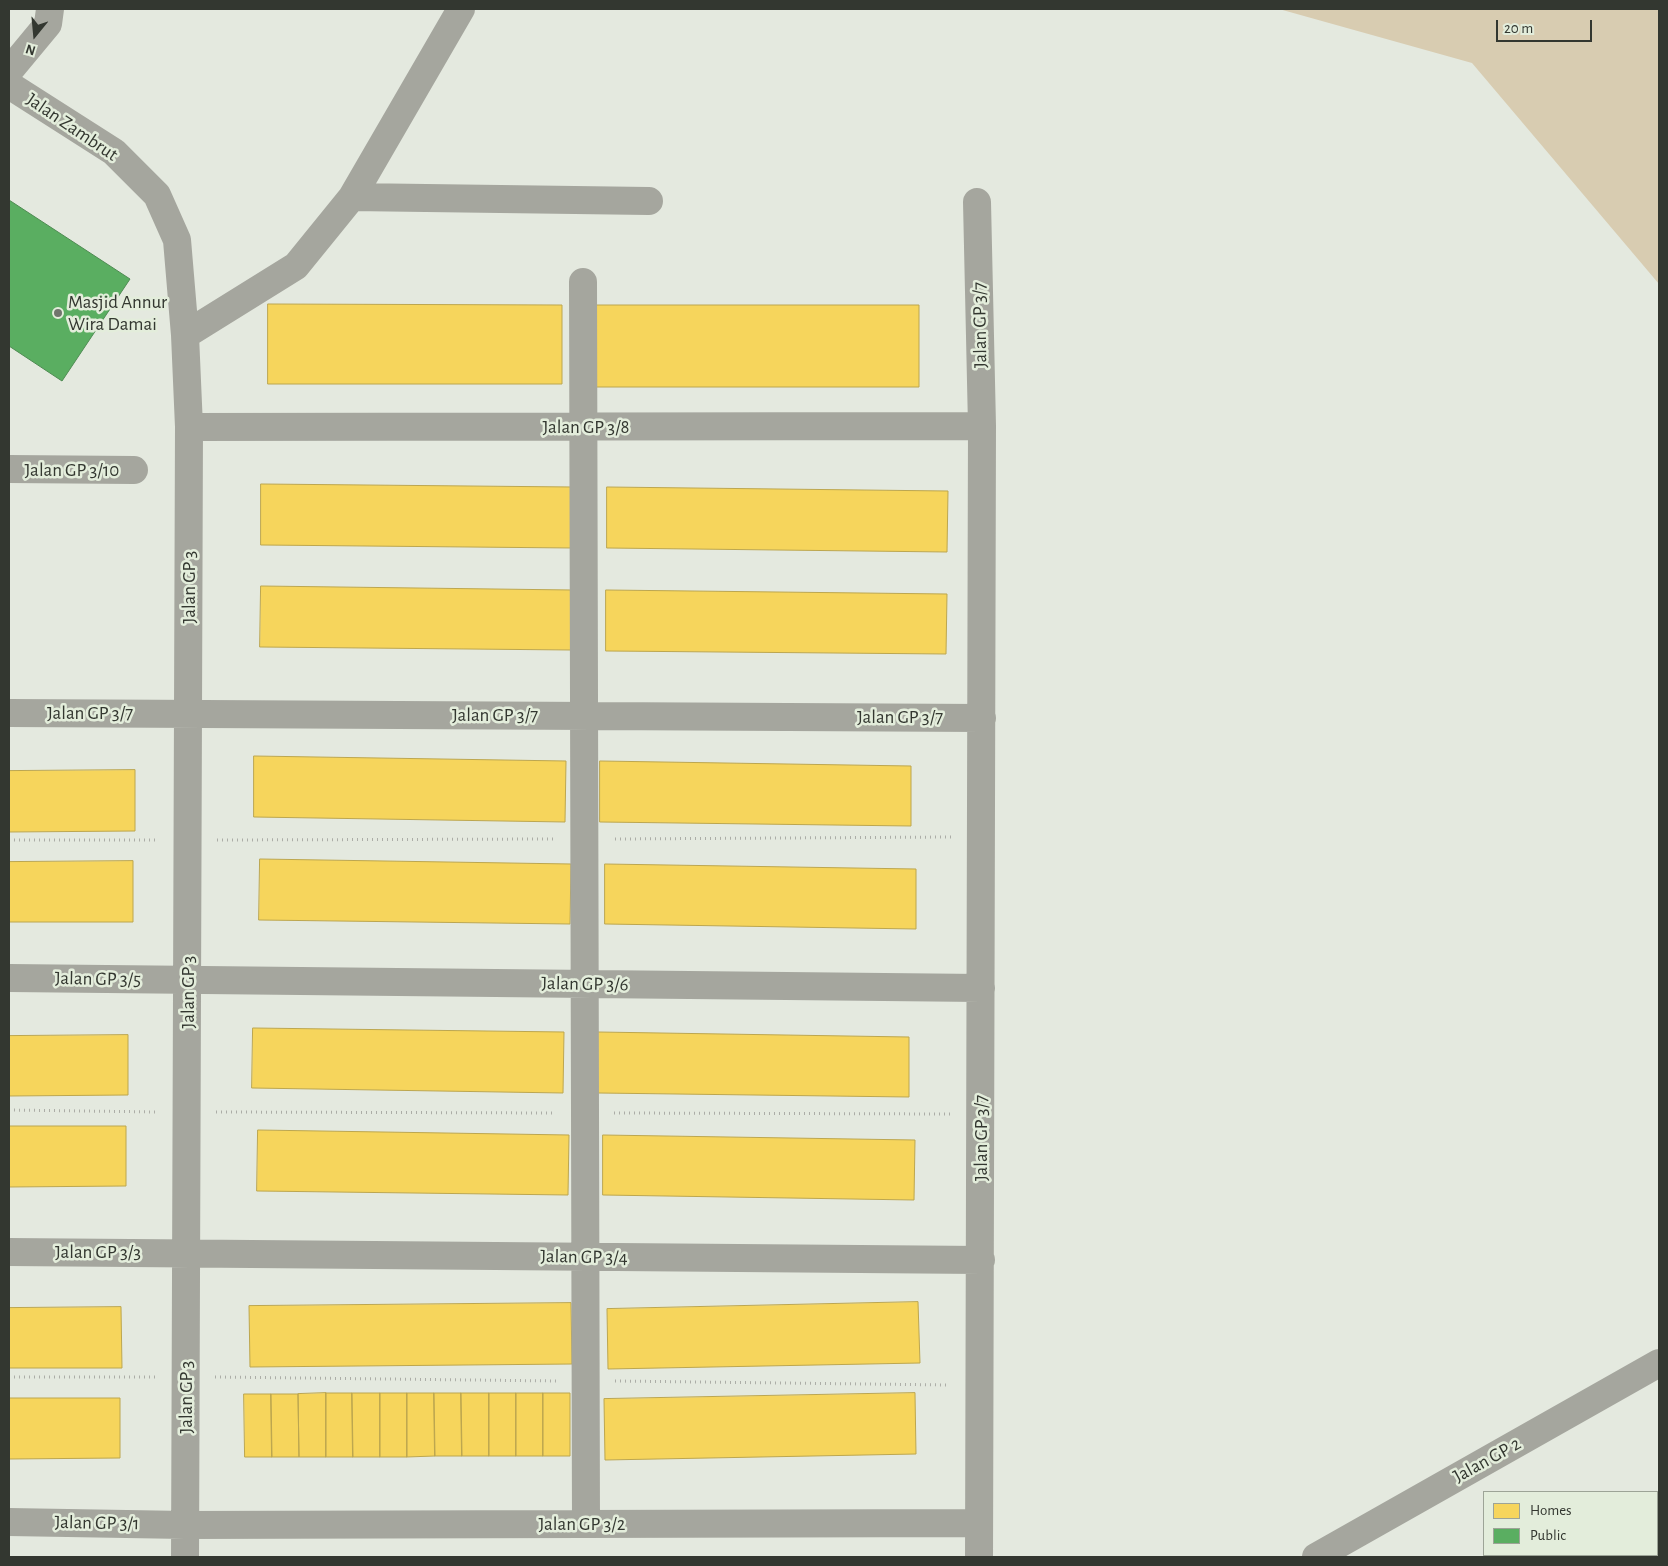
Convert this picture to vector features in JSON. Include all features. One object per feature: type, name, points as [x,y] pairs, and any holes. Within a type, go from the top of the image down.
[{"type":"street","points":[[9,71],[48,24],[50,9]]},
{"type":"street","points":[[185,335],[296,266],[352,198],[460,9]]},
{"type":"street","name":"Jalan Zambrut","points":[[9,85],[114,152],[157,195],[178,240],[189,427]]},
{"type":"street","points":[[352,198],[649,201]]},
{"type":"street","name":"Jalan GP 3/7","points":[[977,202],[982,426],[979,1557]]},
{"type":"street","points":[[583,282],[586,1524]]},
{"type":"street","name":"Jalan GP 3/8","points":[[189,427],[982,426]]},
{"type":"street","name":"Jalan GP 3","points":[[185,1557],[189,427]]},
{"type":"street","name":"Jalan GP 3/10","points":[[9,469],[134,470]]},
{"type":"street","name":"Jalan GP 3/7","points":[[9,713],[982,718]]},
{"type":"street","name":"Jalan GP 3/5","points":[[9,978],[188,980]]},
{"type":"street","name":"Jalan GP 3/6","points":[[188,980],[981,988]]},
{"type":"street","name":"Jalan GP 3/3","points":[[9,1252],[186,1253]]},
{"type":"street","name":"Jalan GP 3/4","points":[[186,1253],[980,1260]]},
{"type":"street","name":"Jalan GP 2","points":[[1316,1557],[1659,1363]]},
{"type":"street","name":"Jalan GP 3/1","points":[[9,1522],[185,1525]]},
{"type":"street","name":"Jalan GP 3/2","points":[[185,1525],[979,1522]]},
{"type":"path","points":[[9,840],[982,837]]},
{"type":"path","points":[[9,1110],[981,1114]]},
{"type":"path","points":[[9,1377],[980,1385]]},
{"type":"shaded area","points":[[1279,9],[1659,9],[1659,284],[1472,63]]},
{"type":"building: Homes","points":[[268,304],[562,305],[562,384],[268,384]]},
{"type":"building: Homes","points":[[592,305],[919,305],[919,387],[592,387]]},
{"type":"building: Homes","points":[[261,484],[573,487],[572,548],[261,545]]},
{"type":"building: Homes","points":[[607,487],[948,491],[947,552],[607,548]]},
{"type":"building: Homes","points":[[261,586],[572,590],[571,650],[260,647]]},
{"type":"building: Homes","points":[[606,590],[947,594],[946,654],[606,651]]},
{"type":"building: Homes","points":[[254,756],[566,761],[565,822],[254,817]]},
{"type":"building: Homes","points":[[600,761],[911,766],[911,826],[600,822]]},
{"type":"building: Homes","points":[[135,770],[135,831],[9,832],[9,771]]},
{"type":"building: Homes","points":[[260,859],[571,864],[570,924],[259,920]]},
{"type":"building: Homes","points":[[133,861],[133,922],[9,922],[9,862]]},
{"type":"building: Homes","points":[[605,864],[916,869],[916,929],[605,924]]},
{"type":"building: Homes","points":[[253,1028],[564,1032],[563,1093],[252,1088]]},
{"type":"building: Homes","points":[[598,1032],[909,1037],[909,1097],[598,1093]]},
{"type":"building: Homes","points":[[128,1035],[128,1095],[9,1096],[9,1036]]},
{"type":"building: Homes","points":[[9,1126],[126,1126],[126,1186],[9,1187]]},
{"type":"building: Homes","points":[[258,1130],[569,1135],[568,1195],[257,1191]]},
{"type":"building: Homes","points":[[603,1135],[915,1140],[914,1200],[603,1195]]},
{"type":"building: Homes","points":[[918,1302],[920,1363],[608,1369],[607,1309]]},
{"type":"building: Homes","points":[[571,1303],[572,1364],[250,1367],[249,1306]]},
{"type":"building: Homes","points":[[121,1307],[122,1368],[9,1368],[9,1308]]},
{"type":"building: Homes","points":[[326,1393],[352,1393],[353,1457],[326,1457]]},
{"type":"building: Homes","points":[[326,1393],[326,1457],[299,1457],[298,1394]]},
{"type":"building: Homes","points":[[352,1393],[380,1393],[380,1457],[353,1457]]},
{"type":"building: Homes","points":[[380,1393],[407,1393],[407,1457],[380,1457]]},
{"type":"building: Homes","points":[[407,1393],[434,1393],[435,1456],[407,1457]]},
{"type":"building: Homes","points":[[434,1393],[461,1393],[462,1456],[435,1456]]},
{"type":"building: Homes","points":[[461,1393],[489,1393],[489,1456],[462,1456]]},
{"type":"building: Homes","points":[[489,1393],[516,1393],[516,1456],[489,1456]]},
{"type":"building: Homes","points":[[516,1393],[543,1393],[543,1456],[516,1456]]},
{"type":"building: Homes","points":[[543,1393],[570,1393],[570,1456],[543,1456]]},
{"type":"building: Homes","points":[[915,1393],[916,1454],[605,1460],[604,1399]]},
{"type":"building: Homes","points":[[244,1394],[271,1394],[272,1457],[245,1457]]},
{"type":"building: Homes","points":[[271,1394],[298,1394],[299,1457],[272,1457]]},
{"type":"building: Homes","points":[[9,1398],[120,1398],[120,1458],[9,1459]]},
{"type":"building: Public","name":"Masjid Annur Wira Damai","points":[[9,200],[130,279],[62,381],[9,346]]},
{"type":"place","name":"Masjid Annur Wira Damai","points":[[58,313]]}]
